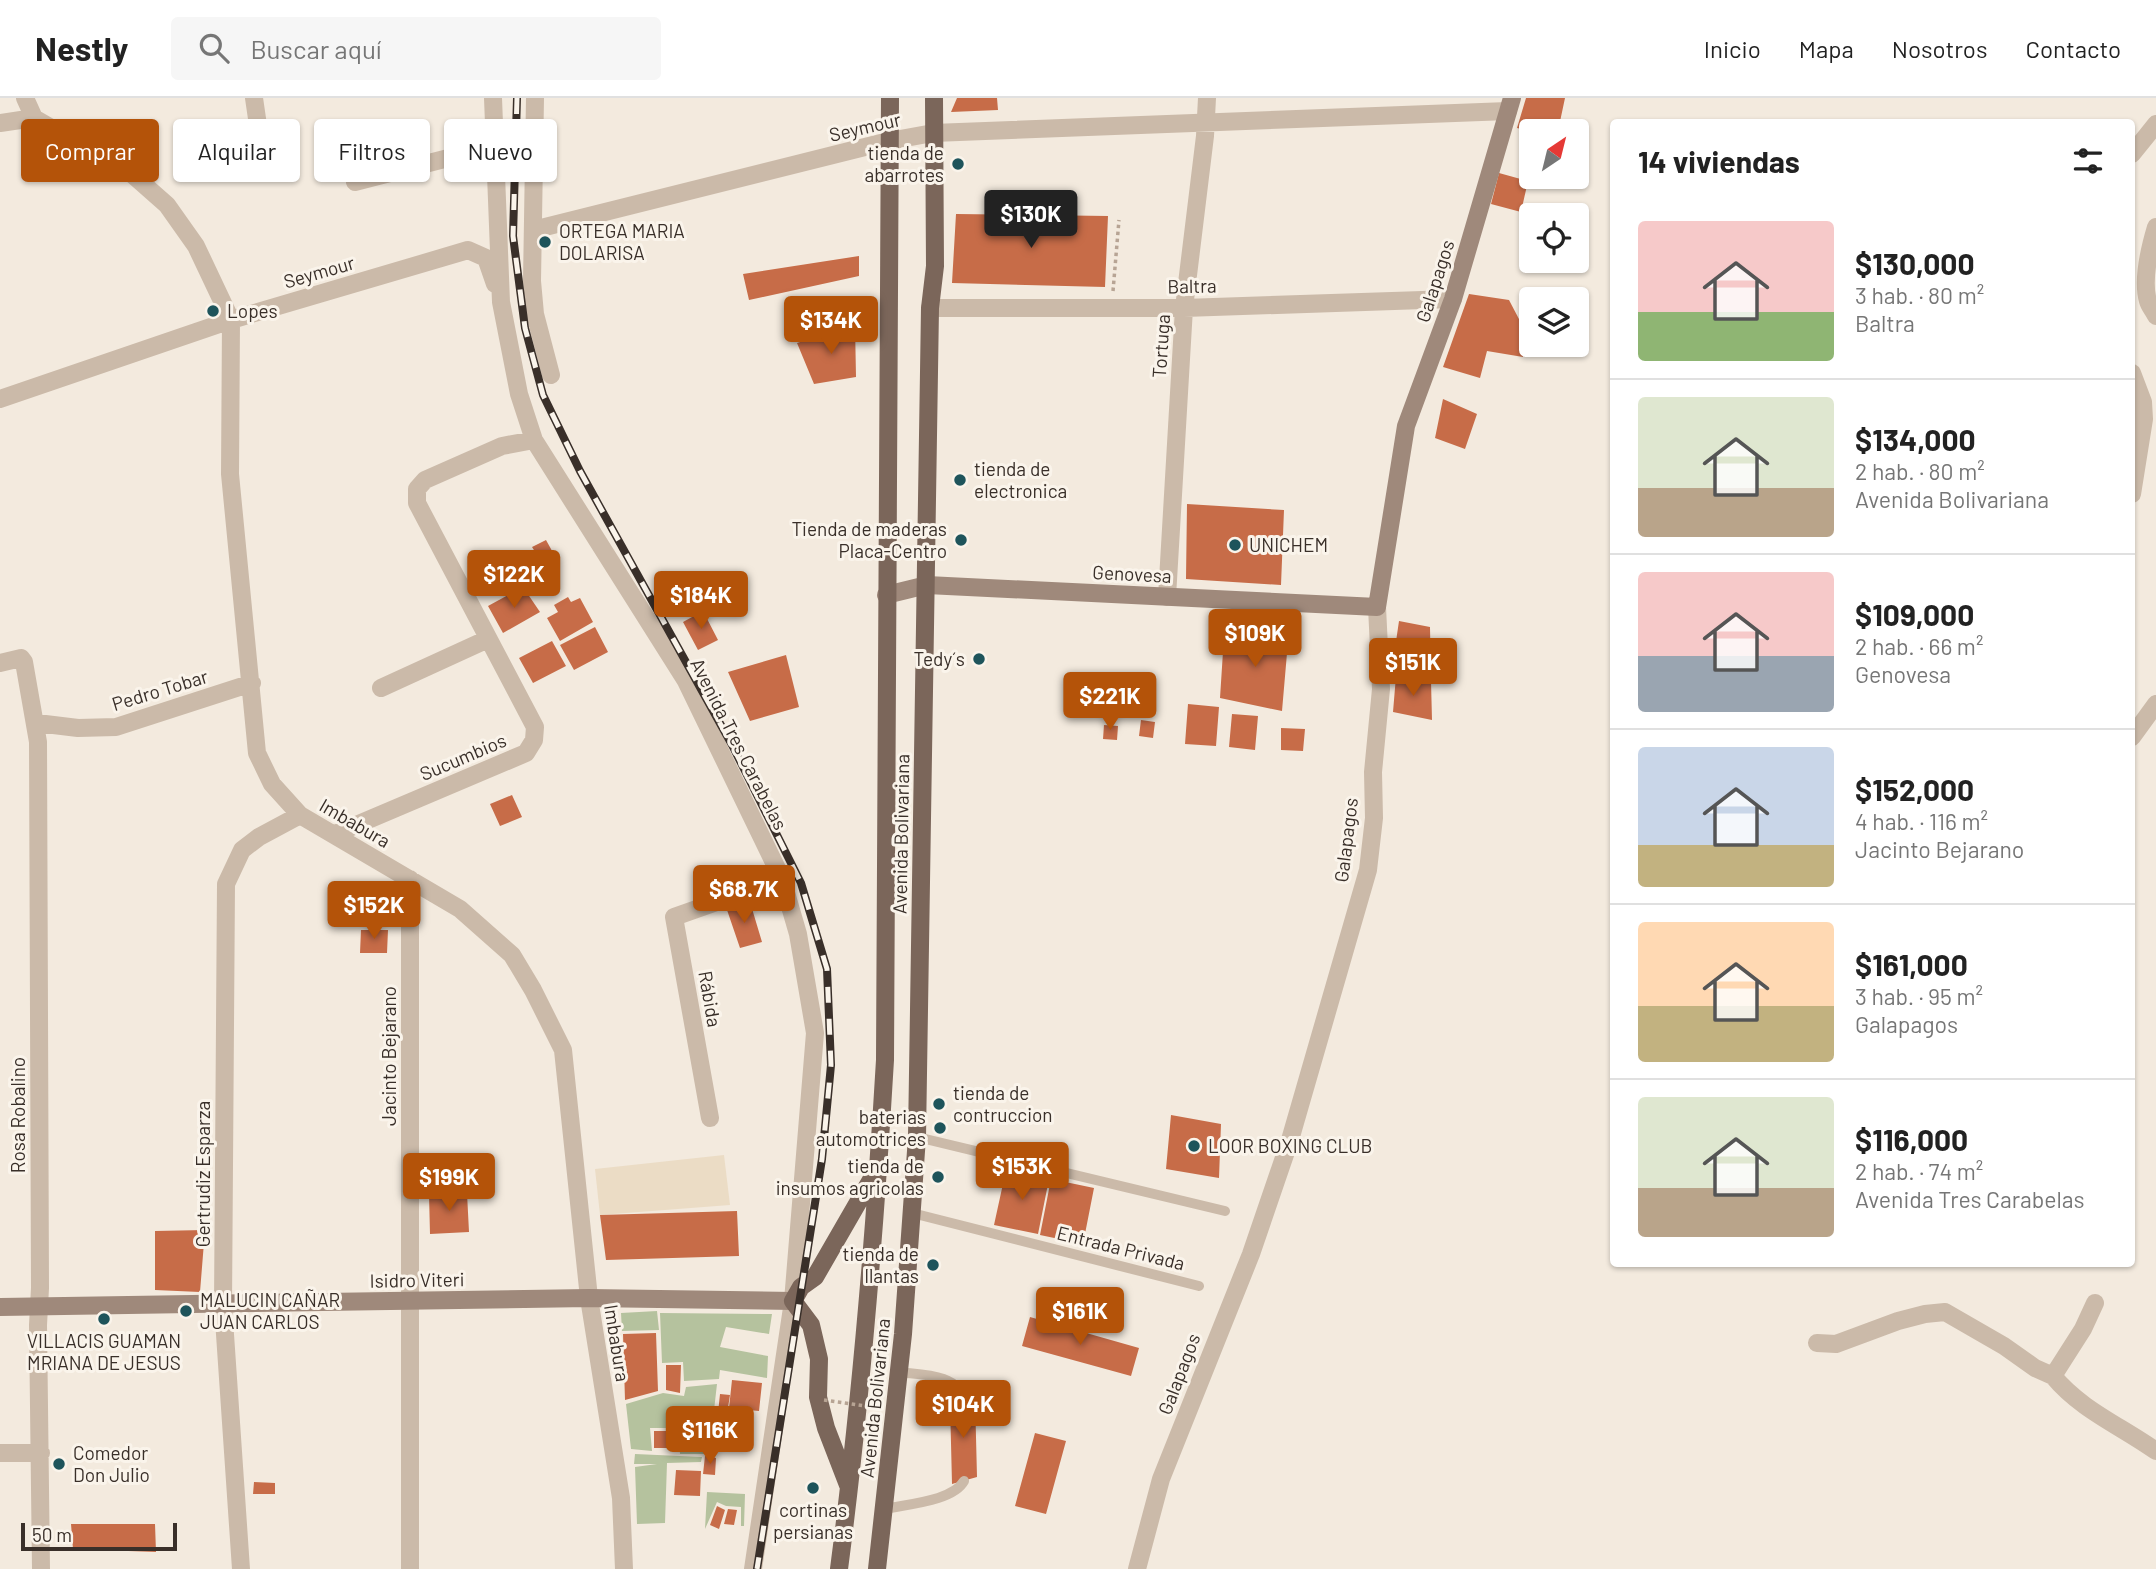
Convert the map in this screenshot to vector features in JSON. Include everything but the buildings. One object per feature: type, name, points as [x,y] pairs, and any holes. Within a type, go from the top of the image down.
[{"type":"main road","name":"Avenida Bolivariana","points":[[839,1569],[850,1490],[879,1167],[885,1060],[890,98]]},
{"type":"main road","name":"Avenida Bolivariana","points":[[877,1569],[898,1372],[917,1137],[930,308],[935,266],[934,98]]},
{"type":"main road","points":[[850,1490],[826,1428],[818,1397],[819,1359],[811,1325],[793,1301],[802,1287],[815,1277],[879,1167]]},
{"type":"street","points":[[0,123],[34,118],[24,98]]},
{"type":"street","points":[[254,98],[257,119]]},
{"type":"street","name":"Avenida Tres Carabelas","points":[[493,98],[494,119]]},
{"type":"street","points":[[535,98],[532,281],[535,314],[551,375]]},
{"type":"street","name":"Tortuga","points":[[1167,597],[1184,307],[1207,98]]},
{"type":"street","name":"Seymour","points":[[533,230],[889,141],[933,133],[1206,123],[1510,105]]},
{"type":"street","name":"Galapagos","points":[[1137,1569],[1161,1479],[1251,1254],[1290,1140],[1368,870],[1374,818],[1373,772],[1381,689],[1377,607],[1406,426],[1453,299],[1510,105]]},
{"type":"street","name":"Imbabura","points":[[34,118],[134,176],[167,205],[197,246],[231,320],[230,474],[257,753],[272,784],[300,815],[460,909],[512,955],[563,1050],[589,1298],[621,1498],[624,1569]]},
{"type":"street","points":[[2135,150],[2156,124]]},
{"type":"street","points":[[355,183],[444,159]]},
{"type":"street","name":"Avenida Tres Carabelas","points":[[496,182],[501,302],[519,394],[534,440],[686,681],[782,879],[798,934],[815,1033],[793,1301],[753,1569]]},
{"type":"street","points":[[2156,226],[2148,254],[2147,277],[2148,300],[2156,316]]},
{"type":"street","name":"Seymour","points":[[0,399],[231,320],[468,250],[486,258],[501,302]]},
{"type":"street","name":"Baltra","points":[[930,308],[1184,307],[1453,299]]},
{"type":"street","points":[[2135,381],[2143,402],[2144,419],[2135,475]]},
{"type":"street","name":"Sucumbios","points":[[335,834],[526,753],[534,740],[535,727],[417,503],[417,489],[425,480],[502,446],[534,440]]},
{"type":"street","name":"Genovesa","points":[[886,595],[927,585],[1377,607]]},
{"type":"street","points":[[381,688],[488,639]]},
{"type":"street","name":"Rosa Robalino","points":[[0,663],[15,658],[24,662],[37,723],[38,742],[41,1569]]},
{"type":"street","name":"Pedro Tobar","points":[[37,723],[78,728],[116,727],[252,683]]},
{"type":"street","points":[[2135,733],[2156,704]]},
{"type":"street","name":"Gertrudiz Esparza","points":[[241,1569],[223,1305],[226,884],[242,850],[259,837],[300,815]]},
{"type":"street","name":"Rábida","points":[[710,1118],[674,917],[782,879]]},
{"type":"street","name":"Jacinto Bejarano","points":[[410,880],[410,1569]]},
{"type":"street","name":"Isidro Viteri","points":[[0,1307],[589,1298],[793,1301]]},
{"type":"street","points":[[2053,1376],[2083,1329],[2095,1303]]},
{"type":"street","points":[[1817,1343],[1836,1344],[1898,1321],[1945,1312],[2004,1346],[2035,1368],[2053,1376],[2068,1395],[2156,1451]]},
{"type":"street","points":[[0,1453],[41,1453]]},
{"type":"street","points":[[1147,1526],[1149,1569]]},
{"type":"lane","points":[[917,1137],[1225,1212]]},
{"type":"lane","name":"Entrada Privada","points":[[912,1213],[1199,1286]]},
{"type":"lane","points":[[898,1372],[943,1378],[962,1393],[963,1400]]},
{"type":"lane","points":[[885,1509],[949,1495],[959,1489],[964,1481]]},
{"type":"path","points":[[1112,306],[1119,220]]},
{"type":"path","points":[[824,1400],[886,1409]]},
{"type":"green space","points":[[657,1311],[659,1330],[622,1331],[621,1313]]},
{"type":"green space","points":[[660,1313],[772,1314],[769,1334],[726,1327],[720,1347],[768,1356],[767,1378],[720,1370],[719,1379],[684,1381],[683,1362],[662,1363]]},
{"type":"green space","points":[[717,1384],[709,1454],[680,1454],[678,1428],[650,1428],[652,1451],[631,1449],[626,1404],[663,1393],[684,1396],[686,1387]]},
{"type":"green space","points":[[635,1454],[702,1457],[701,1462],[667,1463],[665,1523],[637,1524],[635,1467],[657,1464],[634,1464]]},
{"type":"green space","points":[[707,1492],[745,1494],[744,1526],[741,1526],[741,1507],[717,1502],[705,1529]]},
{"type":"shaded area","points":[[724,1155],[730,1205],[600,1215],[595,1169]]},
{"type":"railway","points":[[517,98],[513,236],[525,328],[543,395],[580,471],[732,745],[801,883],[827,969],[831,1065],[822,1159],[757,1569]]},
{"type":"place","name":"tienda de abarrotes","points":[[958,164]]},
{"type":"place","name":"ORTEGA MARIA DOLARISA","points":[[545,242]]},
{"type":"place","name":"Lopes","points":[[213,311]]},
{"type":"place","name":"tienda de electronica","points":[[960,480]]},
{"type":"place","name":"Tienda de maderas Placa-Centro","points":[[961,540]]},
{"type":"place","name":"UNICHEM","points":[[1235,545]]},
{"type":"place","name":"Tedy´s","points":[[979,659]]},
{"type":"place","name":"tienda de contruccion","points":[[939,1104]]},
{"type":"place","name":"baterias automotrices","points":[[940,1128]]},
{"type":"place","name":"LOOR BOXING CLUB","points":[[1194,1146]]},
{"type":"place","name":"tienda de insumos agricolas","points":[[938,1177]]},
{"type":"place","name":"tienda de llantas","points":[[933,1265]]},
{"type":"place","name":"MALUCIN CAÑAR JUAN CARLOS","points":[[186,1311]]},
{"type":"place","name":"VILLACIS GUAMAN MRIANA DE JESUS","points":[[104,1319]]},
{"type":"place","name":"Comedor Don Julio","points":[[59,1464]]},
{"type":"place","name":"cortinas persianas","points":[[813,1488]]}]
